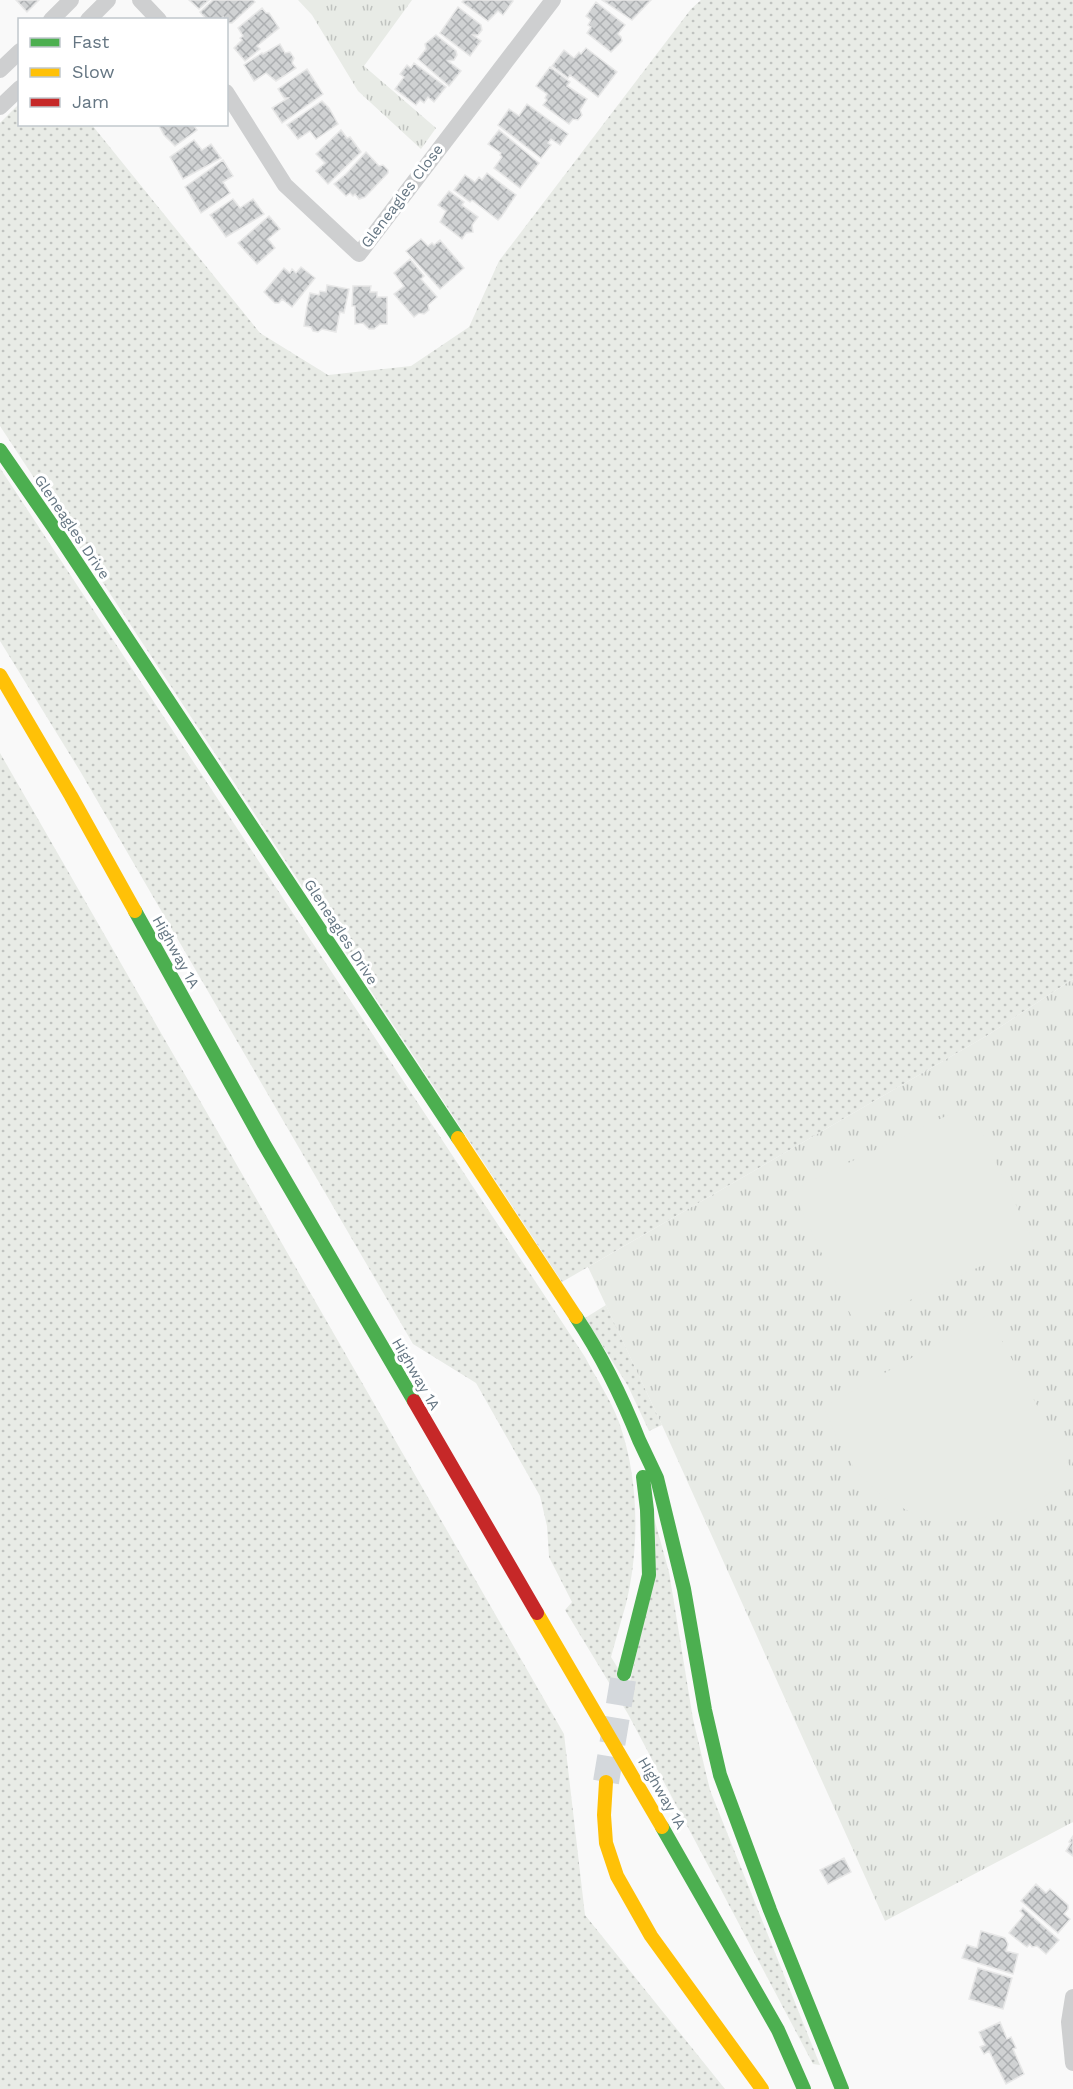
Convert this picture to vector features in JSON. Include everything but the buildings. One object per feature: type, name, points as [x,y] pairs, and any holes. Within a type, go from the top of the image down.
[{"type":"main road","name":"Gleneagles Drive","points":[[0,450],[68,548],[594,1344],[621,1395],[639,1440]]},
{"type":"main road","name":"Highway 1A","points":[[0,675],[71,796],[276,1165],[722,1931],[778,2030],[804,2089]]},
{"type":"main road","points":[[624,1674],[649,1575],[647,1510],[639,1440]]},
{"type":"main road","points":[[639,1440],[657,1478],[684,1589],[705,1710],[720,1775],[770,1910],[842,2089]]},
{"type":"main road","points":[[606,1782],[604,1815],[606,1842],[617,1876],[651,1936],[762,2089]]},
{"type":"street","points":[[53,18],[71,0]]},
{"type":"street","points":[[90,18],[108,0]]},
{"type":"street","points":[[140,0],[157,18]]},
{"type":"street","name":"Gleneagles Close","points":[[228,95],[285,185],[359,254],[553,0]]},
{"type":"street","points":[[0,70],[18,53]]},
{"type":"street","points":[[0,107],[18,90]]},
{"type":"street","points":[[1073,1996],[1069,2022],[1073,2063]]},
{"type":"green space","points":[[298,0],[412,0],[364,66],[436,128],[421,149],[358,91],[312,15]]},
{"type":"green space","points":[[701,0],[1073,0],[1073,979],[988,1035],[562,1282],[0,426],[0,123],[18,105],[18,126],[93,126],[260,333],[328,375],[411,366],[469,327],[499,261],[691,9]]},
{"type":"green space","points":[[0,468],[585,1357],[612,1406],[626,1444],[630,1466],[634,1489],[635,1536],[631,1582],[611,1657],[629,1686],[642,1630],[651,1507],[669,1572],[693,1719],[710,1790],[820,2065],[813,2064],[628,1714],[565,1610],[572,1602],[549,1557],[547,1526],[540,1496],[476,1383],[413,1344],[80,771],[0,641]]},
{"type":"green space","points":[[0,753],[564,1734],[585,1915],[725,2089],[0,2089]]},
{"type":"green space","points":[[1073,979],[1073,1822],[885,1921],[662,1425],[588,1267],[988,1035]]},
{"type":"green space","points":[[969,1105],[1033,1241],[856,1326],[792,1190]]},
{"type":"green space","points":[[606,1305],[662,1425],[649,1431],[628,1386],[585,1318]]},
{"type":"green space","points":[[988,1315],[1073,1472],[1073,1477],[1023,1511],[949,1523],[925,1520],[884,1498],[855,1470],[836,1436],[824,1407]]},
{"type":"tunnel","points":[[606,1782],[624,1674]]},
{"type":"traffic: fast","points":[[0,450],[458,1138]]},
{"type":"traffic: fast","points":[[135,911],[264,1144],[414,1401]]},
{"type":"traffic: fast","points":[[576,1317],[611,1377],[639,1440]]},
{"type":"traffic: fast","points":[[639,1440],[657,1478],[684,1589],[705,1710],[720,1775],[770,1910],[842,2089]]},
{"type":"traffic: fast","points":[[624,1674],[649,1575],[647,1510],[643,1477]]},
{"type":"traffic: fast","points":[[662,1827],[778,2030],[804,2089]]},
{"type":"traffic: slow","points":[[0,675],[135,911]]},
{"type":"traffic: slow","points":[[458,1138],[576,1317]]},
{"type":"traffic: slow","points":[[537,1613],[662,1827]]},
{"type":"traffic: slow","points":[[606,1782],[604,1815],[606,1843],[617,1876],[651,1936],[762,2089]]},
{"type":"traffic: jam","points":[[414,1401],[537,1613]]}]
